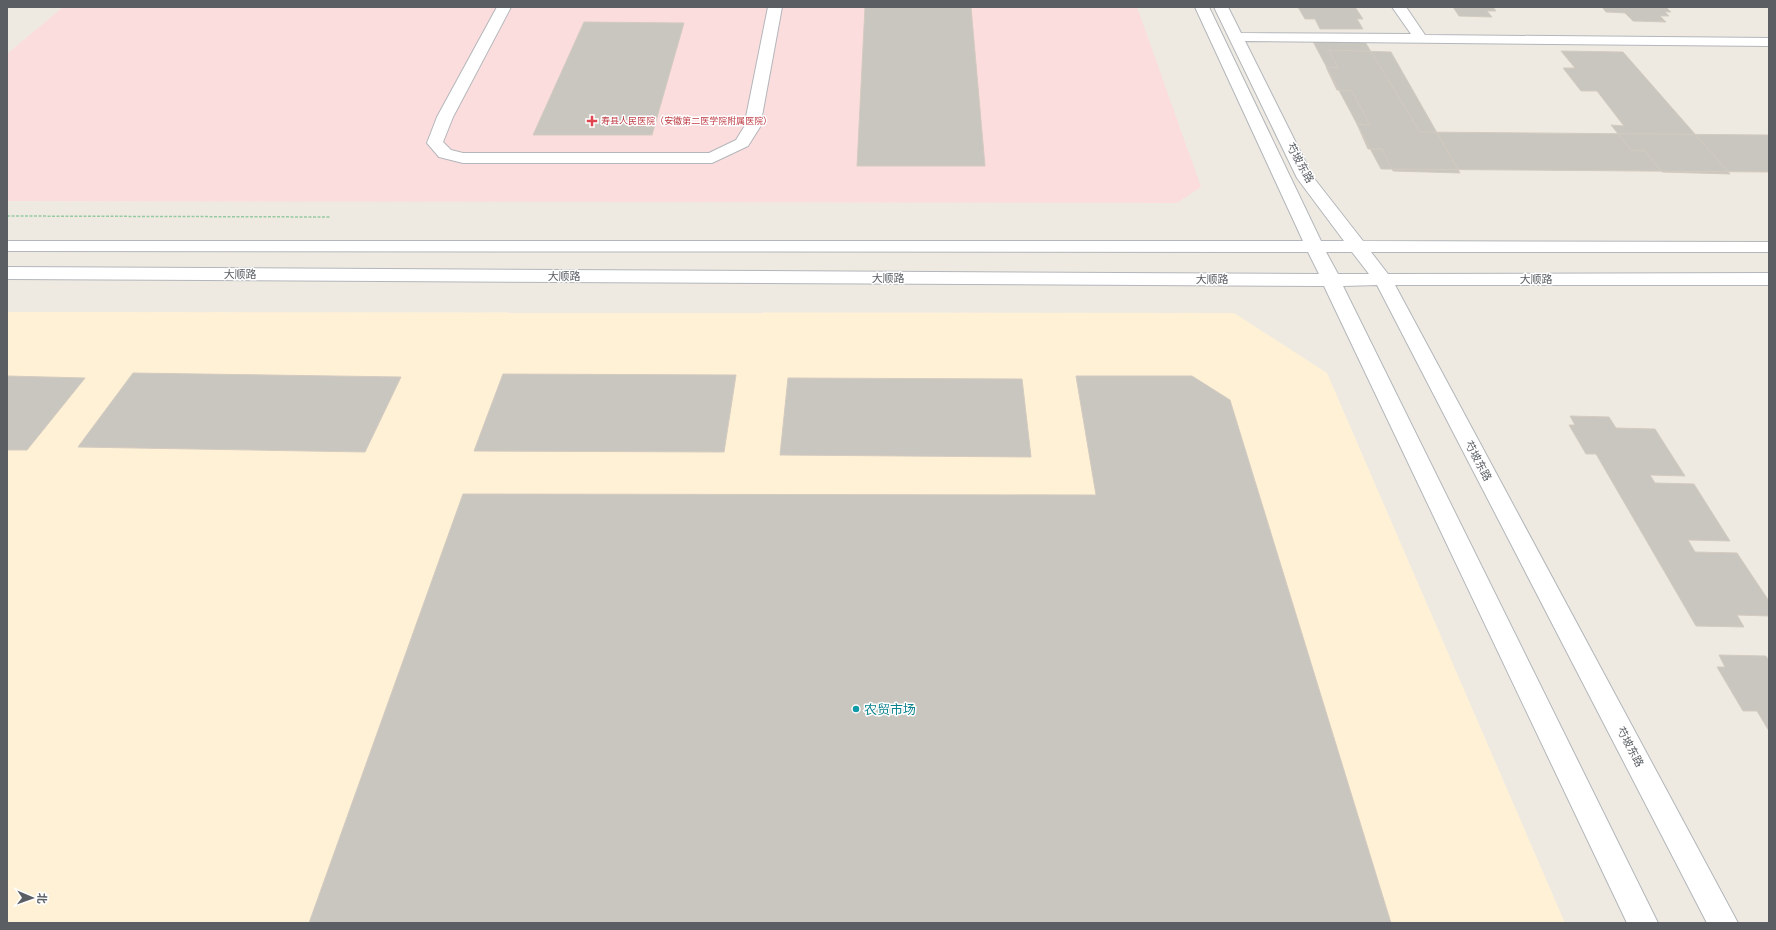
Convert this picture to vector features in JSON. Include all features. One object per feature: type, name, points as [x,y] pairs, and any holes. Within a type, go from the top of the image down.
[{"type":"street","points":[[504,7],[445,117],[435,143],[445,154],[463,158],[712,158],[742,143],[752,127],[775,7]]},
{"type":"street","name":"芍坡东路","points":[[1202,7],[1315,247],[1643,923]]},
{"type":"street","name":"芍坡东路","points":[[1221,7],[1305,178],[1359,247],[1382,280],[1723,923]]},
{"type":"street","points":[[1399,7],[1421,39]]},
{"type":"street","points":[[1236,37],[1769,42]]},
{"type":"street","points":[[7,246],[1769,247]]},
{"type":"street","name":"大顺路","points":[[7,273],[1332,280],[1769,279]]},
{"type":"shaded area","name":"寿县人民医院（安徽第二医学院附属医院）","points":[[63,7],[1137,7],[1201,187],[1177,203],[7,201],[7,54]]},
{"type":"shaded area","points":[[7,312],[1234,313],[1327,373],[1565,923],[7,923]]},
{"type":"building","points":[[865,7],[971,7],[985,166],[857,166]]},
{"type":"building","points":[[1298,7],[1355,7],[1363,19],[1357,19],[1363,29],[1320,29],[1315,19],[1305,19]]},
{"type":"building","points":[[1453,7],[1493,7],[1496,11],[1487,11],[1492,17],[1459,16]]},
{"type":"building","points":[[1602,7],[1666,7],[1671,12],[1665,12],[1669,16],[1660,16],[1666,22],[1633,21],[1625,13],[1606,12]]},
{"type":"building","points":[[584,22],[684,23],[652,135],[533,135]]},
{"type":"building","points":[[1310,36],[1362,37],[1420,132],[1769,135],[1769,172],[1381,169]]},
{"type":"building","points":[[1329,50],[1391,52],[1460,173],[1393,171],[1382,149],[1368,149],[1357,124],[1370,125],[1352,91],[1337,90],[1326,67],[1338,68]]},
{"type":"building","points":[[1561,51],[1623,52],[1730,174],[1662,172],[1645,151],[1631,150],[1611,125],[1624,126],[1597,91],[1581,91],[1563,68],[1575,68]]},
{"type":"building","points":[[133,373],[401,377],[365,452],[78,447]]},
{"type":"building","points":[[503,374],[736,375],[724,452],[474,451]]},
{"type":"building","points":[[7,376],[85,378],[27,450],[7,450]]},
{"type":"building","name":"农贸市场","points":[[1076,376],[1192,376],[1230,400],[1391,923],[309,923],[463,494],[1096,495]]},
{"type":"building","points":[[788,378],[1022,379],[1031,457],[780,455]]},
{"type":"building","points":[[1570,416],[1609,417],[1616,428],[1655,429],[1685,476],[1650,475],[1655,483],[1694,484],[1730,541],[1688,540],[1695,552],[1737,553],[1769,601],[1769,616],[1737,615],[1744,627],[1696,626],[1596,454],[1586,454],[1569,425],[1575,425]]},
{"type":"building","points":[[1719,655],[1766,656],[1769,661],[1769,731],[1757,711],[1743,711],[1717,667],[1725,667]]},
{"type":"place","name":"寿县人民医院（安徽第二医学院附属医院）","points":[[592,121]]},
{"type":"place","name":"农贸市场","points":[[856,709]]}]
